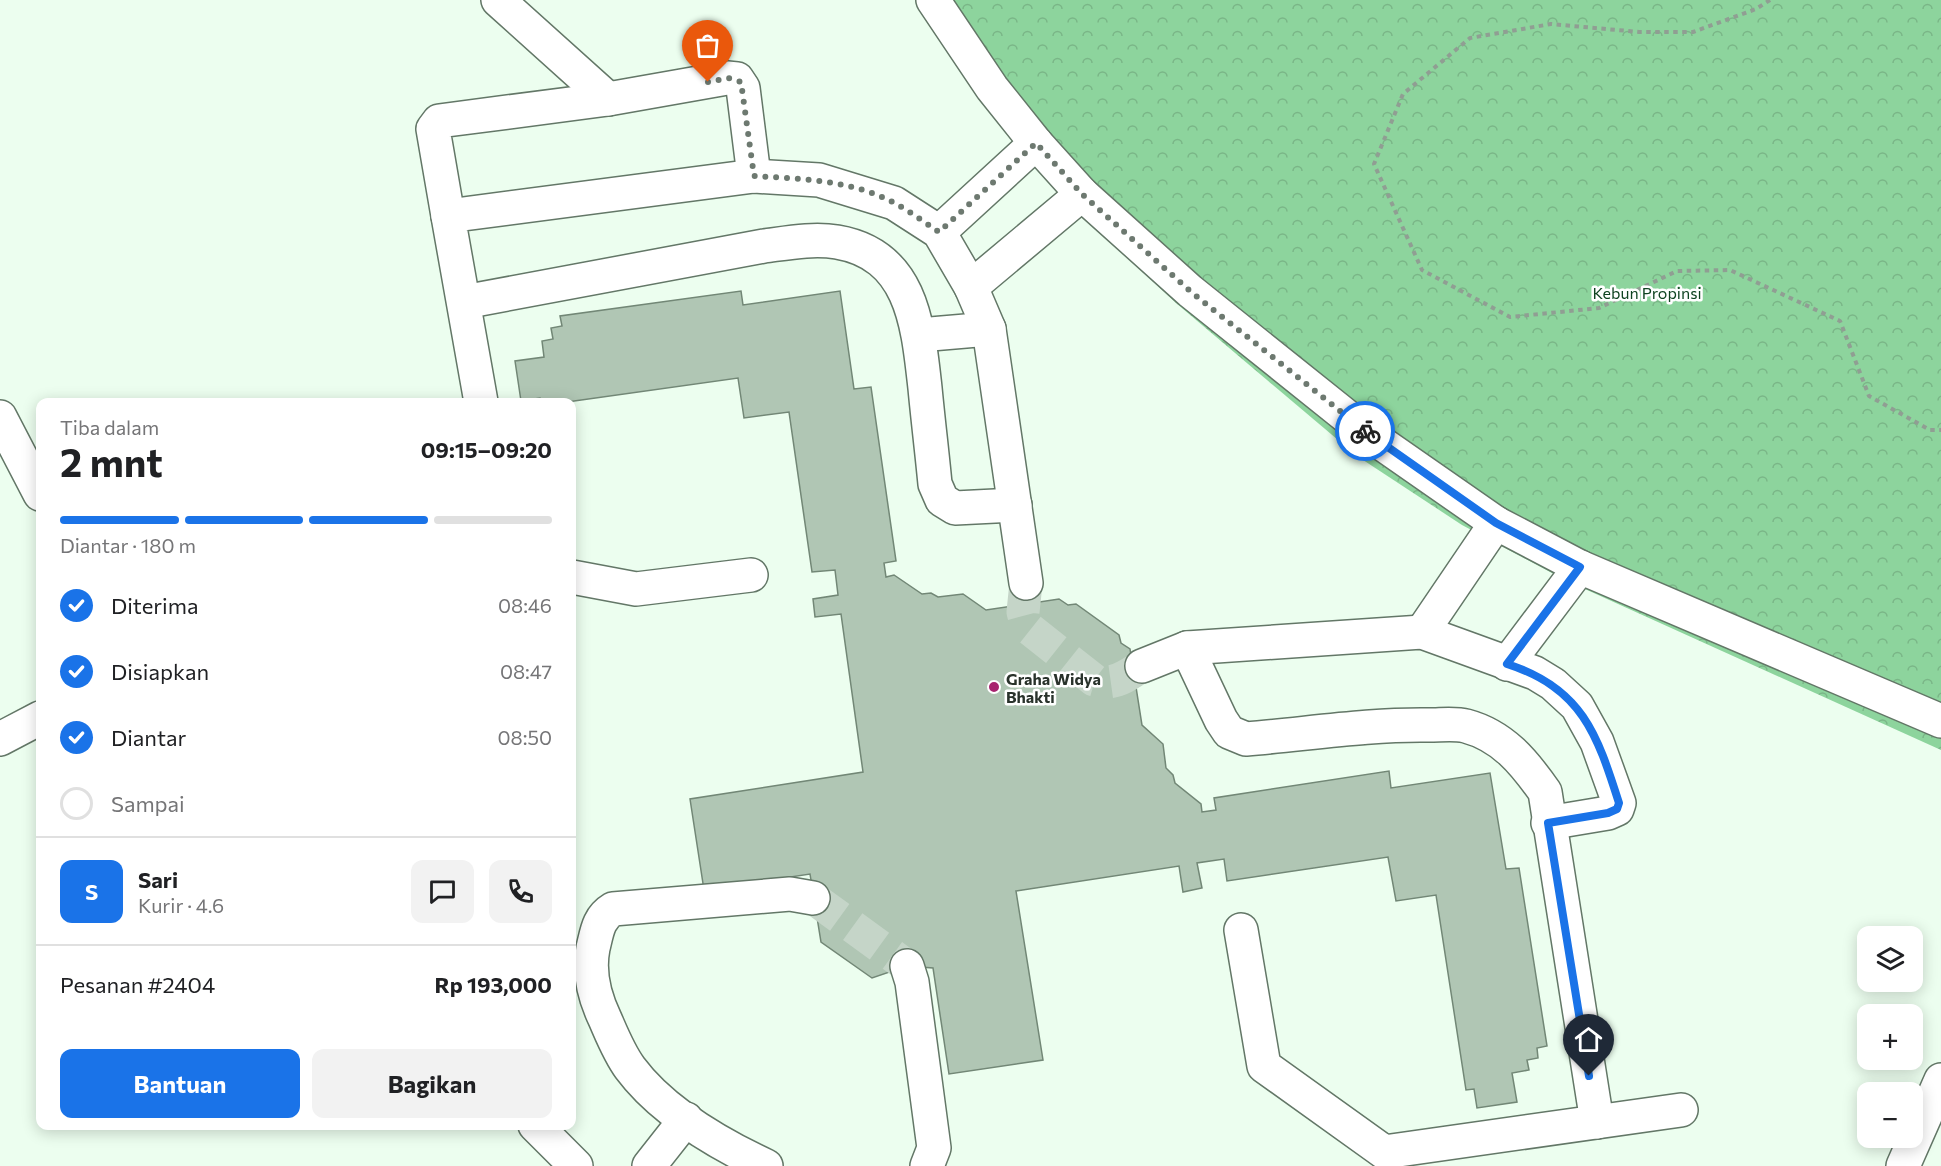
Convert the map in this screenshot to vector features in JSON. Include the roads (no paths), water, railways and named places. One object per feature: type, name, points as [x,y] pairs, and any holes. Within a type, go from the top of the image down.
[{"type":"lane","points":[[498,0],[608,99]]},
{"type":"lane","points":[[933,0],[993,88],[1036,143],[1082,194],[1190,291],[1371,436],[1496,523],[1580,567],[1941,721]]},
{"type":"lane","points":[[480,398],[433,129],[440,121],[608,99],[728,78],[737,79],[743,88],[754,176]]},
{"type":"lane","points":[[939,232],[1036,143]]},
{"type":"lane","points":[[448,216],[754,176],[819,180],[862,191],[894,203],[939,232],[971,287],[989,329],[1026,583]]},
{"type":"lane","points":[[971,287],[1082,194]]},
{"type":"lane","points":[[464,302],[764,246],[797,242],[836,242],[862,250],[883,263],[897,278],[910,301],[919,335],[935,484],[942,500],[955,508],[1015,506]]},
{"type":"lane","points":[[919,335],[989,329]]},
{"type":"lane","points":[[0,417],[36,486]]},
{"type":"lane","points":[[1422,632],[1496,523]]},
{"type":"lane","points":[[1507,664],[1580,567]]},
{"type":"lane","points":[[576,578],[636,590],[751,575]]},
{"type":"lane","points":[[1142,666],[1187,648],[1422,632],[1535,673],[1553,684],[1577,706],[1597,742],[1619,803],[1617,809],[1608,813],[1548,823]]},
{"type":"lane","points":[[1187,648],[1221,720],[1236,737],[1246,739],[1409,725],[1465,725],[1499,741],[1523,760],[1545,792],[1548,823],[1597,1122]]},
{"type":"lane","points":[[0,739],[36,720]]},
{"type":"lane","points":[[766,1166],[714,1156],[686,1119],[631,1068],[607,1024],[591,976],[598,926],[606,914],[622,908],[790,894],[813,898]]},
{"type":"lane","points":[[1241,930],[1264,1066],[1384,1152],[1681,1110]]},
{"type":"lane","points":[[907,966],[912,982],[934,1148],[931,1161],[927,1166]]},
{"type":"lane","points":[[1903,1166],[1941,1080]]},
{"type":"lane","points":[[650,1166],[686,1119]]},
{"type":"lane","points":[[540,1130],[576,1166]]},
{"type":"tunnel","points":[[1026,583],[1023,612],[1027,627],[1094,680],[1113,681],[1125,677],[1142,666]]},
{"type":"tunnel","points":[[813,898],[907,966]]},
{"type":"place","name":"Graha Widya Bhakti","points":[[994,687]]},
{"type":"park label","name":"Kebun Propinsi","points":[[1647,292]]}]
